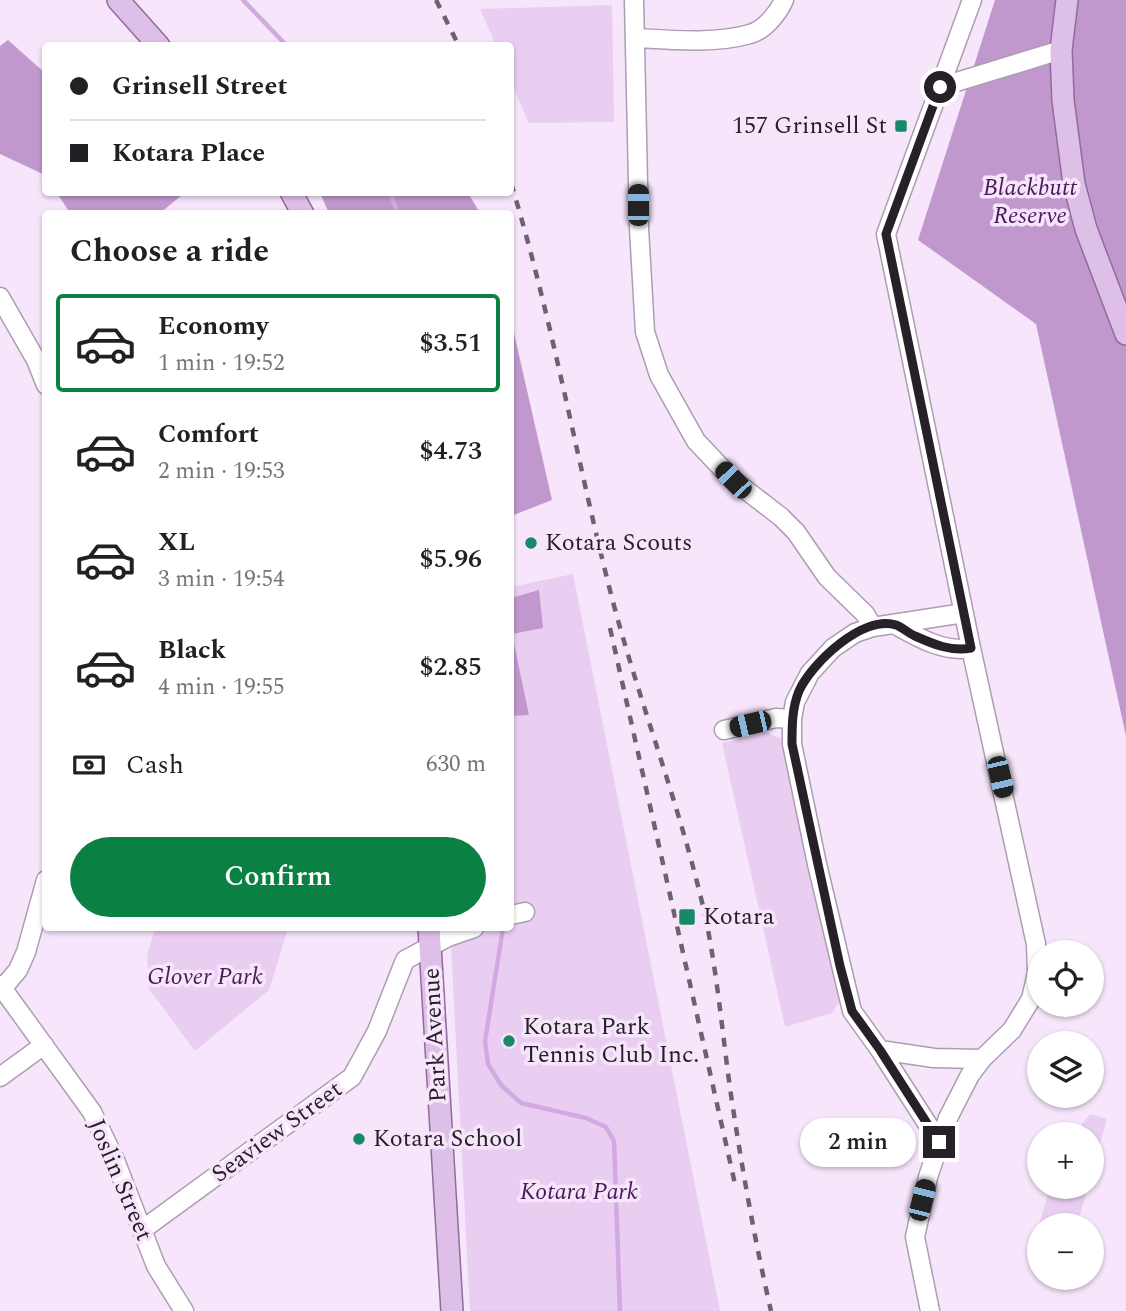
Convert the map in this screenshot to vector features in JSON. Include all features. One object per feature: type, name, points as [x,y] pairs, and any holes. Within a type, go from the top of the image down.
[{"type":"main road","points":[[118,0],[155,42]]},
{"type":"main road","points":[[1068,0],[1061,50],[1063,100],[1074,184],[1086,229],[1126,334]]},
{"type":"main road","name":"Park Avenue","points":[[429,936],[452,1311]]},
{"type":"street","points":[[634,0],[639,228],[645,332],[659,375],[696,441],[733,480],[796,532],[827,577],[865,614],[873,627]]},
{"type":"street","points":[[636,38],[675,41],[753,34],[778,13],[784,0]]},
{"type":"street","points":[[930,1311],[915,1230],[939,1142],[959,1095],[982,1059],[1012,1030],[1025,1012],[1035,984],[1037,960],[886,234],[972,0]]},
{"type":"street","points":[[940,87],[1061,50]]},
{"type":"street","points":[[0,297],[42,375]]},
{"type":"street","points":[[939,1142],[859,1022],[846,991],[792,744],[792,719],[800,690],[822,658],[855,633],[873,627],[964,614]]},
{"type":"street","points":[[894,624],[915,636],[953,650],[971,648]]},
{"type":"street","points":[[724,730],[776,718],[792,719]]},
{"type":"street","points":[[1,987],[18,970],[26,952],[42,894]]},
{"type":"street","name":"Seaview Street","points":[[142,1230],[352,1077],[377,1031],[405,960],[429,936],[457,931]]},
{"type":"street","name":"Joslin Street","points":[[1,987],[81,1096],[104,1136],[156,1266],[184,1311]]},
{"type":"street","points":[[0,1077],[44,1045]]},
{"type":"street","points":[[880,1050],[934,1058],[982,1059]]},
{"type":"green space","name":"Blackbutt Reserve","points":[[995,0],[1126,0],[1126,736],[1036,324],[918,240]]},
{"type":"green space","points":[[612,5],[614,122],[529,123],[514,89],[514,42],[495,42],[480,9]]},
{"type":"green space","points":[[8,40],[42,70],[42,174],[0,154],[0,46]]},
{"type":"green space","points":[[59,196],[181,196],[164,210],[68,210]]},
{"type":"green space","points":[[321,196],[470,196],[478,210],[328,210]]},
{"type":"green space","points":[[514,333],[552,500],[514,515]]},
{"type":"green space","name":"Kotara Park","points":[[573,574],[720,1311],[470,1311],[450,931],[514,931],[514,586]]},
{"type":"green space","points":[[539,590],[543,628],[514,634],[514,597]]},
{"type":"green space","points":[[514,644],[529,715],[514,716]]},
{"type":"green space","points":[[766,732],[781,739],[839,1002],[832,1013],[785,1027],[722,743]]},
{"type":"green space","name":"Glover Park","points":[[154,931],[287,931],[269,990],[195,1051],[149,989],[147,956]]},
{"type":"green space","points":[[1090,1114],[1107,1119],[1104,1130],[1104,1122],[1084,1122]]},
{"type":"green space","points":[[1047,1199],[1085,1199],[1080,1213],[1042,1213]]},
{"type":"waterway","points":[[243,0],[283,42]]},
{"type":"waterway","points":[[391,196],[397,210]]},
{"type":"waterway","points":[[503,931],[485,1041],[488,1064],[501,1085],[521,1103],[586,1118],[606,1127],[614,1141],[620,1311]]},
{"type":"railway","points":[[436,0],[457,42]]},
{"type":"railway","points":[[514,193],[540,287],[613,602],[684,836],[705,915],[739,1144],[771,1311]]},
{"type":"railway","points":[[610,628],[735,1184]]},
{"type":"place","name":"157 Grinsell St","points":[[901,126]]},
{"type":"place","name":"Kotara Scouts","points":[[531,543]]},
{"type":"place","name":"Kotara","points":[[687,917]]},
{"type":"place","name":"Kotara Park Tennis Club Inc.","points":[[509,1041]]},
{"type":"place","name":"Kotara School","points":[[359,1139]]},
{"type":"route","points":[[939,1142],[852,1011],[792,744],[792,719],[795,702],[810,673],[833,648],[855,633],[894,624],[915,636],[953,650],[971,648],[886,234],[940,87]]}]
